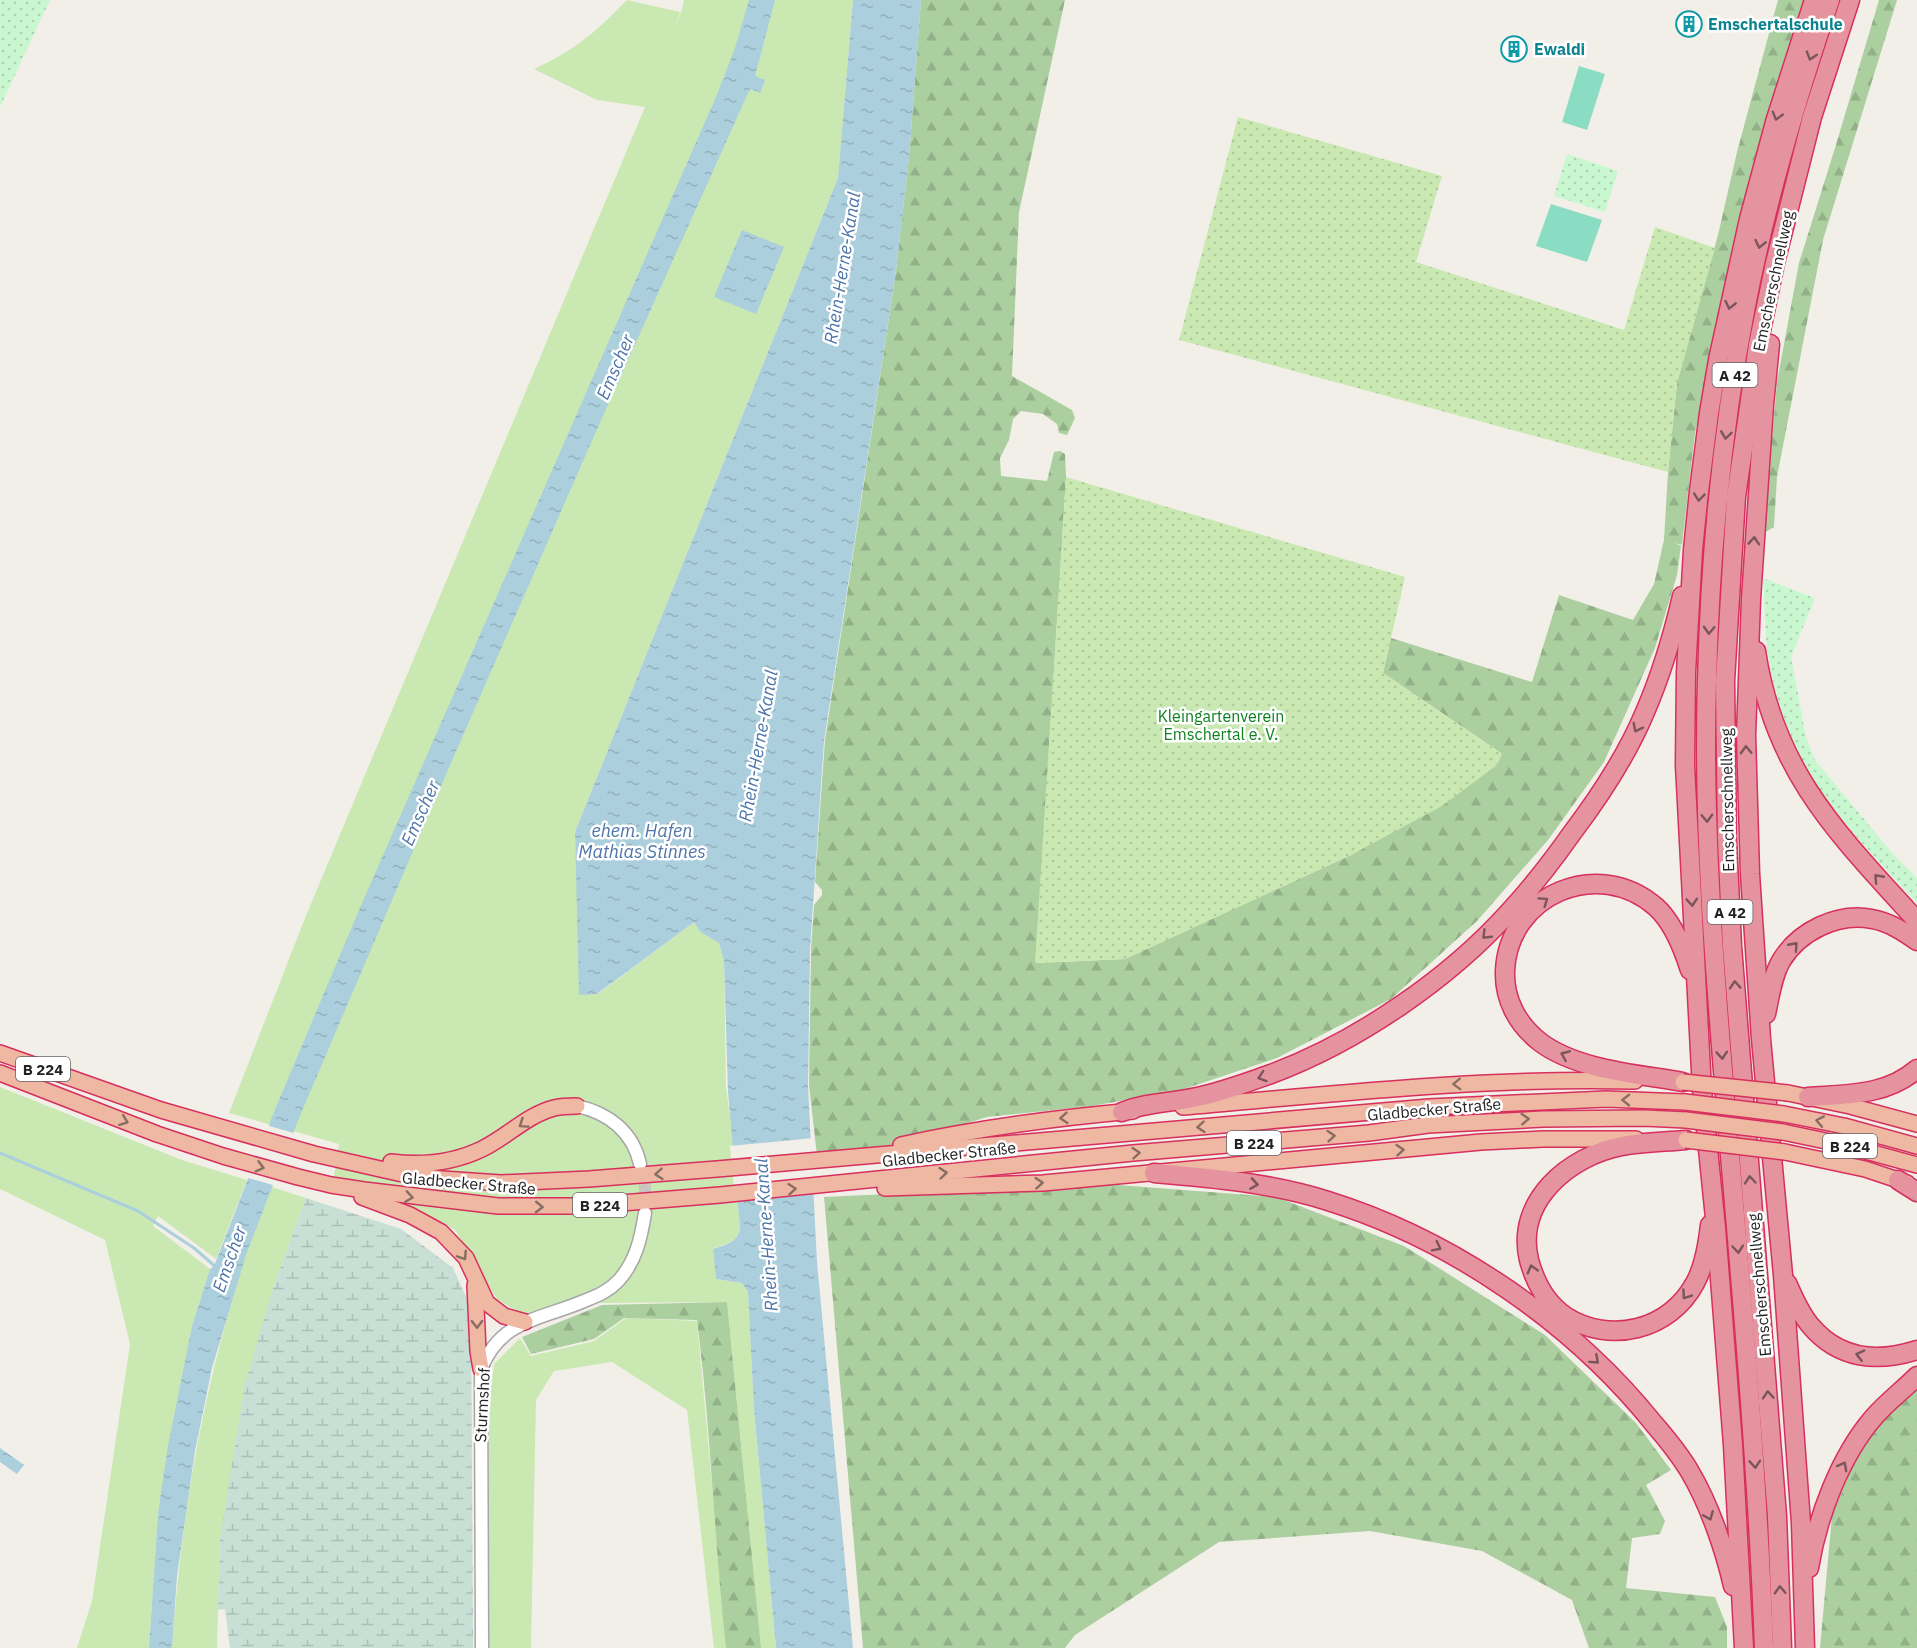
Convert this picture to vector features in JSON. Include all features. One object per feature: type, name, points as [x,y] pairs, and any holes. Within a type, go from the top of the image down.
[{"type":"highway","points":[[1744,1648],[1733,1446],[1702,1090],[1685,765],[1686,672],[1694,550],[1708,413],[1718,360],[1752,208],[1775,122],[1814,0]]},
{"type":"highway","name":"Emscherschnellweg","points":[[1764,1648],[1758,1506],[1713,947],[1706,760],[1707,657],[1718,505],[1728,416],[1746,308],[1773,190],[1811,57],[1830,0]]},
{"type":"highway","name":"Emscherschnellweg","points":[[1782,1648],[1778,1516],[1732,945],[1726,816],[1725,681],[1736,497],[1758,345],[1775,263],[1812,117],[1850,0]]},
{"type":"highway","points":[[1796,180],[1789,242],[1769,351],[1751,599],[1746,735],[1750,874],[1761,1039],[1783,1275],[1801,1523],[1805,1648]]},
{"type":"highway","points":[[1122,1112],[1140,1105],[1197,1097],[1272,1073],[1316,1054],[1373,1023],[1418,993],[1464,957],[1509,912],[1568,839],[1621,760],[1644,714],[1660,674],[1694,550]]},
{"type":"highway","points":[[1751,599],[1755,650],[1767,705],[1778,737],[1808,792],[1831,825],[1917,921]]},
{"type":"highway","points":[[1698,1008],[1689,968],[1672,926],[1656,907],[1636,893],[1614,885],[1590,883],[1566,888],[1544,899],[1526,915],[1513,935],[1506,958],[1505,983],[1510,1006],[1539,1041],[1562,1054],[1591,1065],[1683,1082],[1808,1097],[1917,1124]]},
{"type":"highway","points":[[1761,1039],[1772,985],[1781,961],[1798,940],[1820,926],[1845,918],[1872,918],[1896,926],[1917,941]]},
{"type":"highway","name":"Gladbecker Straße","points":[[0,1053],[97,1088],[231,1131],[310,1153],[398,1173],[501,1183],[717,1169],[1429,1107],[1596,1100],[1685,1102],[1784,1114],[1844,1126],[1917,1146]]},
{"type":"highway","points":[[1808,1097],[1882,1090],[1905,1079],[1917,1069]]},
{"type":"highway","name":"Gladbecker Straße","points":[[0,1074],[146,1130],[223,1156],[298,1177],[331,1185],[438,1201],[507,1207],[584,1206],[720,1195],[1133,1153],[1369,1133],[1428,1125],[1543,1119],[1686,1120],[1783,1132],[1850,1146],[1917,1165]]},
{"type":"highway","points":[[845,1157],[956,1133],[1046,1119],[1122,1112],[1427,1086],[1543,1081],[1683,1082]]},
{"type":"highway","points":[[310,1153],[395,1163],[446,1162],[465,1157],[483,1148],[539,1113],[556,1107],[578,1106]]},
{"type":"highway","points":[[822,1186],[854,1189],[980,1186],[1154,1173],[1481,1142],[1544,1139],[1686,1140],[1785,1152],[1865,1170],[1917,1186]]},
{"type":"highway","points":[[1686,1140],[1622,1146],[1600,1152],[1572,1165],[1552,1181],[1537,1202],[1528,1226],[1527,1251],[1533,1276],[1546,1298],[1564,1316],[1587,1327],[1612,1332],[1638,1329],[1661,1319],[1681,1303],[1695,1282],[1710,1231],[1713,1200]]},
{"type":"highway","points":[[1154,1173],[1254,1183],[1309,1196],[1367,1215],[1444,1250],[1555,1324],[1633,1397],[1690,1472],[1725,1553],[1743,1627]]},
{"type":"highway","points":[[1898,1180],[1917,1192]]},
{"type":"highway","points":[[331,1185],[391,1207],[432,1226],[449,1239],[466,1258],[487,1303],[504,1316],[525,1322]]},
{"type":"highway","points":[[1783,1275],[1809,1324],[1826,1341],[1848,1353],[1872,1358],[1896,1357],[1917,1350]]},
{"type":"highway","points":[[475,1279],[481,1369]]},
{"type":"highway","points":[[1803,1606],[1811,1554],[1820,1520],[1835,1480],[1873,1418],[1917,1376]]},
{"type":"street","points":[[578,1106],[600,1113],[619,1126],[633,1142],[640,1164]]},
{"type":"street","name":"Sturmshof","points":[[482,1648],[480,1418],[481,1369],[486,1355],[503,1335],[525,1322],[598,1296],[614,1284],[626,1271],[634,1256],[641,1236],[645,1213]]},
{"type":"green space","points":[[0,0],[50,0],[0,107]]},
{"type":"green space","points":[[627,0],[680,12],[675,28],[684,0],[853,0],[838,178],[575,832],[576,867],[598,994],[693,923],[700,932],[719,943],[724,960],[726,1088],[733,1137],[740,1227],[734,1239],[713,1249],[716,1279],[742,1283],[748,1292],[754,1409],[776,1648],[761,1648],[727,1302],[603,1303],[573,1301],[522,1315],[497,1299],[455,1230],[417,1208],[333,1182],[339,1144],[229,1113],[305,918],[645,107],[597,100],[534,69],[561,55],[584,39]]},
{"type":"green space","points":[[921,0],[1065,0],[1019,212],[1012,376],[1072,410],[1075,418],[1067,435],[1059,433],[1057,424],[1043,414],[1021,411],[1013,419],[1009,440],[1000,458],[1001,476],[1047,481],[1054,452],[1060,451],[1065,454],[1066,477],[1036,963],[1125,959],[1351,855],[1497,765],[1501,753],[1383,673],[1391,638],[1532,682],[1559,595],[1633,620],[1654,584],[1664,540],[1677,383],[1718,235],[1737,152],[1778,0],[1809,0],[1714,353],[1695,433],[1682,545],[1675,543],[1681,546],[1677,575],[1655,648],[1604,762],[1548,840],[1477,921],[1391,999],[1277,1058],[1181,1090],[1092,1106],[987,1117],[900,1144],[817,1156],[809,1085],[811,950],[814,905],[822,895],[822,890],[815,882],[825,740],[896,271],[909,157]]},
{"type":"green space","points":[[1879,0],[1897,0],[1823,240],[1777,477],[1774,527],[1764,533],[1777,382],[1799,263]]},
{"type":"green space","points":[[1579,66],[1605,74],[1587,130],[1562,122]]},
{"type":"green space","points":[[1238,117],[1442,176],[1416,262],[1624,330],[1655,227],[1715,248],[1677,383],[1668,472],[1179,340]]},
{"type":"green space","points":[[1567,154],[1618,171],[1605,212],[1554,196]]},
{"type":"green space","points":[[1551,204],[1602,220],[1587,262],[1536,246]]},
{"type":"green space","name":"Kleingartenverein Emschertal e. V.","points":[[1066,477],[1405,577],[1383,673],[1502,754],[1497,765],[1442,806],[1351,855],[1125,959],[1035,963]]},
{"type":"green space","points":[[1763,578],[1815,598],[1791,657],[1806,737],[1815,760],[1893,854],[1917,878],[1917,903],[1839,815],[1816,784],[1799,755],[1786,725],[1772,676],[1766,640]]},
{"type":"green space","points":[[0,1087],[182,1160],[247,1180],[216,1259],[158,1216],[153,1226],[210,1269],[192,1326],[158,1513],[149,1648],[77,1648],[92,1601],[130,1344],[105,1240],[0,1189]]},
{"type":"green space","points":[[1105,1184],[1276,1197],[1404,1246],[1545,1335],[1636,1423],[1671,1470],[1646,1485],[1665,1521],[1660,1534],[1632,1538],[1626,1588],[1715,1597],[1727,1627],[1727,1648],[1589,1648],[1572,1600],[1482,1551],[1370,1531],[1219,1542],[1075,1635],[1065,1648],[863,1648],[824,1197]]},
{"type":"green space","points":[[272,1187],[306,1198],[274,1285],[220,1538],[217,1648],[172,1648],[185,1521],[208,1395],[242,1266]]},
{"type":"green space","points":[[306,1198],[401,1229],[453,1268],[471,1308],[473,1648],[230,1648],[225,1609],[218,1610],[220,1538],[245,1384],[274,1285]]},
{"type":"green space","points":[[727,1302],[761,1648],[726,1648],[697,1320],[624,1318],[594,1339],[531,1354],[522,1337],[602,1305]]},
{"type":"green space","points":[[626,1318],[697,1321],[727,1648],[714,1648],[687,1410],[612,1362],[554,1371],[536,1400],[531,1648],[489,1648],[489,1402],[494,1364],[520,1338],[531,1356],[594,1341]]},
{"type":"green space","points":[[1917,1387],[1917,1648],[1820,1648],[1832,1516],[1853,1465],[1882,1418]]},
{"type":"water","name":"Emscher","points":[[749,0],[775,0],[755,76],[765,80],[760,93],[750,89],[594,436],[299,1118],[247,1252],[212,1368],[195,1451],[177,1576],[172,1648],[149,1648],[158,1513],[168,1446],[192,1326],[210,1269],[214,1266],[276,1107],[362,903],[716,97],[735,48]]},
{"type":"water","points":[[853,0],[921,0],[909,157],[896,271],[824,741],[810,950],[808,1086],[817,1262],[853,1648],[776,1648],[754,1409],[748,1292],[742,1283],[716,1279],[713,1249],[734,1239],[740,1227],[728,1092],[724,961],[719,943],[700,932],[693,923],[597,994],[579,995],[575,832],[838,178]]},
{"type":"water","points":[[742,230],[784,247],[756,314],[714,297]]},
{"type":"water","points":[[0,1448],[24,1465],[17,1474],[0,1462]]},
{"type":"pier","points":[[266,1125],[297,1134],[276,1186],[245,1177]]},
{"type":"pier","points":[[814,1138],[816,1193],[735,1200],[730,1146]]},
{"type":"waterway","name":"Emscher","points":[[0,1153],[138,1211],[194,1248],[217,1268]]},
{"type":"tunnel","points":[[641,1166],[645,1187],[645,1209]]},
{"type":"place","name":"Emschertalschule","points":[[1689,24]]},
{"type":"place","name":"Ewaldi","points":[[1514,49]]},
{"type":"water label","name":"Rhein-Herne-Kanal","points":[[842,268]]},
{"type":"water label","name":"Rhein-Herne-Kanal","points":[[758,746]]},
{"type":"water label","name":"ehem. Hafen Mathias Stinnes","points":[[642,840]]},
{"type":"water label","name":"Rhein-Herne-Kanal","points":[[766,1235]]}]
